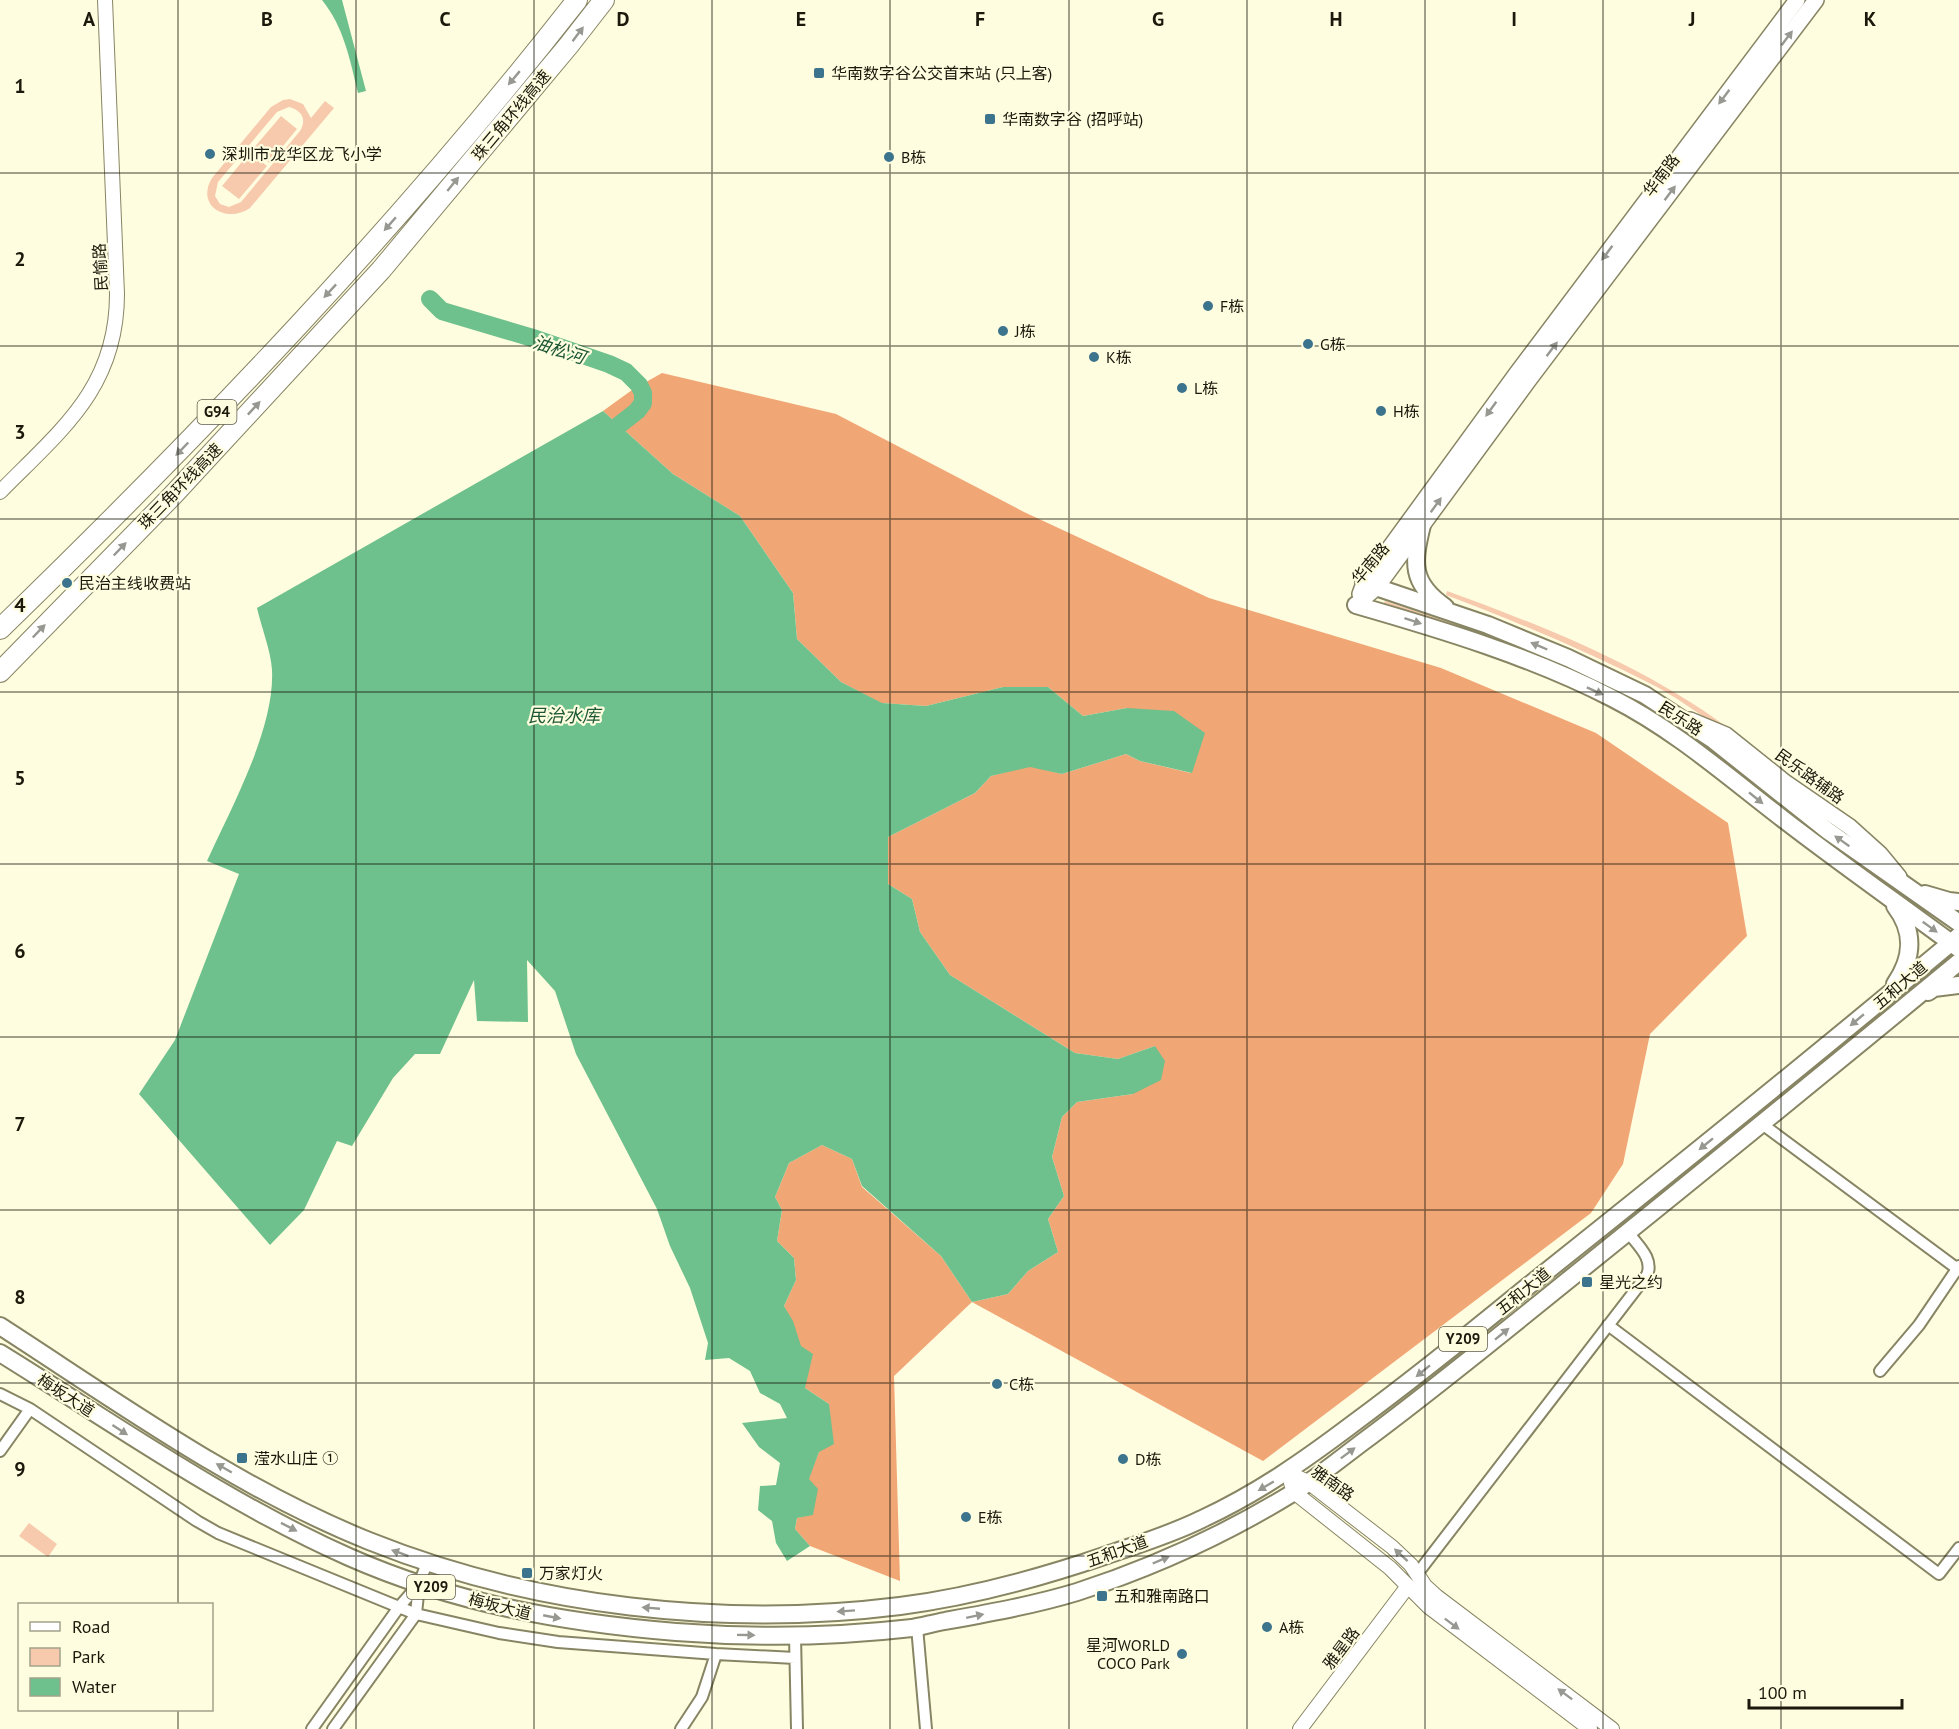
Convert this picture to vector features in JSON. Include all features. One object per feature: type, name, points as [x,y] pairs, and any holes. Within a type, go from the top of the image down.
[{"type":"highway","name":"珠三角环线高速","points":[[0,629],[150,482],[369,248],[577,0]]},
{"type":"highway","name":"珠三角环线高速","points":[[0,672],[174,494],[381,270],[604,0]]},
{"type":"main road","name":"华南路","points":[[1356,605],[1517,373],[1797,0]]},
{"type":"main road","name":"华南路","points":[[1370,585],[1422,525],[1816,0]]},
{"type":"main road","points":[[1422,525],[1415,554],[1418,576],[1432,596],[1453,613]]},
{"type":"main road","name":"民乐路","points":[[1370,585],[1488,625],[1646,695],[1712,739],[1828,831],[1959,923]]},
{"type":"main road","name":"民乐路","points":[[1356,605],[1466,639],[1612,698],[1689,746],[1802,834],[1887,896],[1956,942]]},
{"type":"main road","points":[[1907,886],[1932,896],[1959,902]]},
{"type":"main road","points":[[1882,999],[1907,964],[1911,942],[1905,921],[1887,896]]},
{"type":"main road","name":"五和大道","points":[[904,1606],[960,1596],[1070,1568],[1199,1521],[1288,1473],[1408,1384],[1882,999],[1956,942]]},
{"type":"main road","name":"五和大道","points":[[917,1627],[1022,1606],[1078,1591],[1155,1563],[1206,1541],[1294,1492],[1418,1401],[1959,962]]},
{"type":"main road","points":[[1916,998],[1934,988],[1959,985]]},
{"type":"main road","name":"梅坂大道","points":[[0,1326],[193,1451],[298,1508],[366,1540],[427,1563],[499,1585],[577,1600],[640,1607],[776,1614],[843,1612],[904,1606]]},
{"type":"main road","name":"梅坂大道","points":[[0,1353],[181,1469],[240,1502],[352,1558],[419,1584],[496,1606],[570,1621],[705,1634],[795,1636],[917,1627]]},
{"type":"street","name":"民愉路","points":[[0,492],[78,411],[103,371],[113,341],[117,294],[105,0]]},
{"type":"street","points":[[1762,1124],[1959,1268],[1919,1325],[1880,1371]]},
{"type":"street","points":[[1417,1574],[1649,1271],[1648,1259],[1628,1232]]},
{"type":"street","points":[[1608,1325],[1939,1574],[1959,1548]]},
{"type":"street","points":[[0,1394],[30,1409],[197,1521],[219,1533],[416,1614],[499,1633],[558,1642],[795,1658]]},
{"type":"street","points":[[0,1451],[30,1409]]},
{"type":"street","name":"雅南路","points":[[1288,1473],[1308,1482],[1397,1552],[1411,1565],[1425,1586],[1436,1596],[1612,1729]]},
{"type":"street","name":"雅南路","points":[[1288,1473],[1294,1492],[1390,1568],[1429,1607],[1590,1729]]},
{"type":"street","points":[[333,1729],[416,1614],[419,1584],[427,1563]]},
{"type":"street","points":[[312,1729],[399,1607],[419,1584]]},
{"type":"street","name":"雅星路","points":[[1300,1729],[1408,1586]]},
{"type":"street","points":[[917,1627],[926,1729]]},
{"type":"street","points":[[795,1636],[797,1729]]},
{"type":"street","points":[[681,1729],[702,1697],[716,1654]]},
{"type":"green space","points":[[290,99],[303,104],[311,118],[325,101],[334,108],[250,208],[232,214],[216,210],[210,204],[208,197],[208,188],[212,178],[271,107]],"holes":[[[289,107],[297,110],[302,116],[303,123],[300,131],[241,202],[229,207],[220,204],[215,196],[218,182],[277,112]]]},
{"type":"green space","points":[[281,116],[297,129],[269,163],[253,149]]},
{"type":"green space","points":[[250,152],[267,166],[239,199],[222,186]]},
{"type":"green space","points":[[1447,591],[1524,620],[1600,653],[1672,691],[1740,737],[1718,726],[1657,687],[1553,638],[1446,595]]},
{"type":"green space","points":[[1385,601],[1549,659],[1628,696],[1701,742],[1699,744],[1667,721],[1455,627],[1384,603]]},
{"type":"green space","points":[[29,1523],[57,1544],[48,1557],[19,1536]]},
{"type":"shaded area","points":[[662,373],[836,414],[1024,512],[1209,598],[1441,668],[1596,733],[1728,823],[1747,936],[1650,1034],[1623,1164],[1591,1213],[1263,1461],[972,1302],[1008,1294],[1028,1271],[1058,1252],[1048,1219],[1064,1196],[1052,1157],[1062,1117],[1077,1102],[1133,1094],[1155,1046],[1118,1059],[1075,1053],[950,975],[920,932],[912,899],[888,884],[888,837],[975,793],[991,776],[1030,766],[1062,774],[1126,754],[1140,761],[1191,773],[1127,708],[1083,716],[1048,687],[1003,687],[926,706],[881,703],[841,682],[797,639],[793,593],[740,516],[673,474],[603,411],[632,390]]},
{"type":"shaded area","points":[[822,1145],[852,1159],[862,1187],[941,1256],[972,1302],[894,1376],[900,1581],[810,1546],[795,1529],[797,1518],[813,1514],[808,1479],[819,1452],[829,1404],[805,1388],[796,1335],[784,1306],[796,1280],[794,1258],[777,1241],[782,1210],[775,1197],[789,1163]]},
{"type":"water","points":[[322,0],[342,0],[366,91],[358,93],[341,33],[330,10]]},
{"type":"water","name":"民治水库","points":[[603,411],[673,474],[740,516],[793,593],[797,639],[841,682],[882,703],[926,706],[1003,687],[1048,687],[1083,716],[1127,708],[1174,711],[1205,733],[1192,773],[1140,761],[1126,754],[1062,774],[1030,767],[991,776],[975,793],[888,837],[888,884],[912,899],[920,932],[950,975],[1075,1053],[1118,1059],[1155,1046],[1165,1061],[1161,1080],[1133,1094],[1077,1102],[1062,1117],[1052,1157],[1064,1196],[1048,1219],[1058,1252],[1028,1271],[1008,1294],[972,1302],[941,1256],[862,1186],[852,1159],[822,1145],[789,1163],[775,1197],[782,1210],[777,1241],[794,1258],[796,1280],[784,1306],[793,1321],[801,1346],[813,1354],[805,1388],[829,1404],[834,1444],[819,1452],[809,1479],[818,1489],[813,1515],[797,1518],[795,1529],[810,1546],[787,1561],[776,1543],[772,1521],[758,1510],[760,1486],[776,1485],[780,1463],[759,1447],[742,1423],[787,1418],[780,1404],[760,1393],[750,1371],[729,1358],[705,1360],[708,1343],[690,1288],[670,1246],[657,1209],[576,1054],[555,991],[527,960],[528,1022],[477,1021],[474,980],[440,1054],[415,1054],[393,1078],[352,1146],[337,1141],[304,1210],[270,1245],[139,1094],[175,1040],[239,874],[207,861],[250,768],[271,693],[271,663],[257,608]]},
{"type":"waterway","name":"油松河","points":[[430,299],[442,311],[536,339],[626,372],[639,385],[643,393],[643,403],[637,411],[619,425]]},
{"type":"place","name":"华南数字谷公交首末站 (只上客)","points":[[819,73]]},
{"type":"place","name":"华南数字谷 (招呼站)","points":[[990,119]]},
{"type":"place","name":"深圳市龙华区龙飞小学","points":[[210,154]]},
{"type":"place","name":"B栋","points":[[889,157]]},
{"type":"place","name":"F栋","points":[[1208,306]]},
{"type":"place","name":"J栋","points":[[1003,331]]},
{"type":"place","name":"G栋","points":[[1308,344]]},
{"type":"place","name":"K栋","points":[[1094,357]]},
{"type":"place","name":"L栋","points":[[1182,388]]},
{"type":"place","name":"H栋","points":[[1381,411]]},
{"type":"place","name":"民治主线收费站","points":[[67,583]]},
{"type":"place","name":"星光之约","points":[[1587,1282]]},
{"type":"place","name":"C栋","points":[[997,1384]]},
{"type":"place","name":"滢水山庄 ①","points":[[242,1458]]},
{"type":"place","name":"D栋","points":[[1123,1459]]},
{"type":"place","name":"E栋","points":[[966,1517]]},
{"type":"place","name":"万家灯火","points":[[527,1573]]},
{"type":"place","name":"五和雅南路口","points":[[1102,1596]]},
{"type":"place","name":"A栋","points":[[1267,1627]]},
{"type":"place","name":"星河WORLD COCO Park","points":[[1182,1654]]}]
